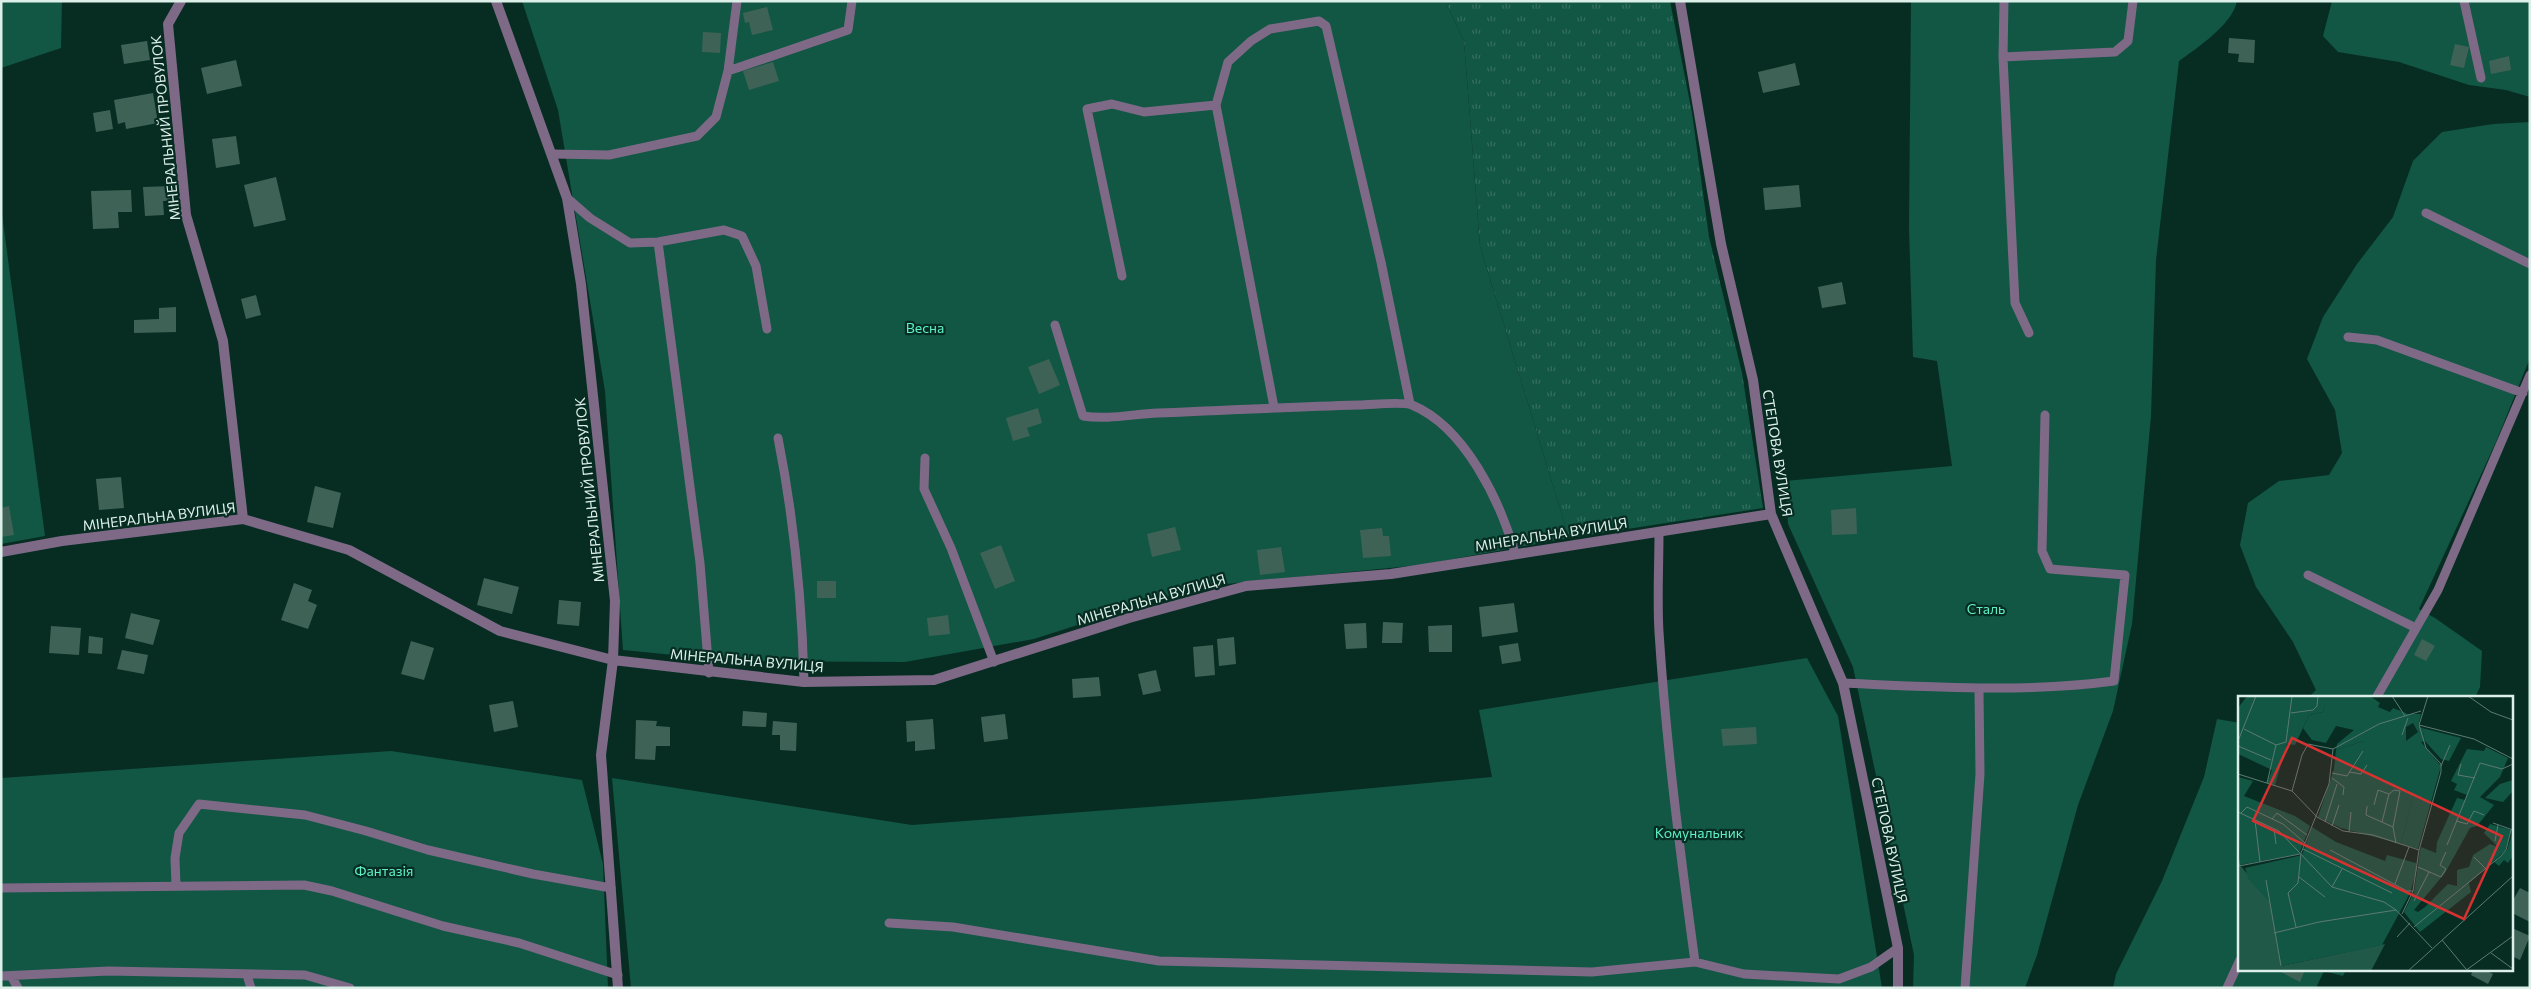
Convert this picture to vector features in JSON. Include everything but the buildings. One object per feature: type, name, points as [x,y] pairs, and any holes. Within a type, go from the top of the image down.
[{"type":"street","name":"МІНЕРАЛЬНИЙ ПРОВУЛОК","points":[[181,1],[168,24],[186,215],[223,341],[243,519]]},
{"type":"street","name":"МІНЕРАЛЬНИЙ ПРОВУЛОК","points":[[496,1],[567,198],[582,293],[614,601],[613,660],[602,754],[618,988]]},
{"type":"street","name":"СТЕПОВА ВУЛИЦЯ","points":[[1680,1],[1721,244],[1753,380],[1771,514],[1843,684],[1898,948],[1898,988]]},
{"type":"street","name":"МІНЕРАЛЬНА ВУЛИЦЯ","points":[[1,552],[62,541],[243,519],[348,550],[500,631],[613,660],[804,682],[934,680],[1129,618],[1246,586],[1391,574],[1771,514]]},
{"type":"lane","points":[[552,154],[609,155],[697,136],[716,117],[728,71],[737,1]]},
{"type":"lane","points":[[728,71],[848,30],[852,1]]},
{"type":"lane","points":[[2004,1],[2003,57],[2016,303],[2030,333]]},
{"type":"lane","points":[[2003,57],[2115,52],[2128,41],[2133,1]]},
{"type":"lane","points":[[2464,1],[2481,78]]},
{"type":"lane","points":[[1274,407],[1216,105],[1228,62],[1251,40],[1270,29],[1319,21],[1326,26],[1381,262],[1410,404]]},
{"type":"lane","points":[[1122,276],[1087,110],[1112,104],[1144,112],[1216,105]]},
{"type":"lane","points":[[567,198],[590,218],[630,243],[658,242],[724,230],[742,236],[756,266],[767,329]]},
{"type":"lane","points":[[2426,214],[2530,264]]},
{"type":"lane","points":[[658,242],[700,563],[709,672]]},
{"type":"lane","points":[[1055,325],[1083,416],[1100,419],[1140,414],[1274,407],[1410,404],[1444,424],[1486,481],[1505,518],[1515,553]]},
{"type":"lane","points":[[2348,337],[2377,340],[2522,393]]},
{"type":"lane","points":[[2377,696],[2438,590],[2530,375]]},
{"type":"lane","points":[[1843,684],[1979,690],[2079,686],[2114,681],[2126,575],[2050,569],[2042,551],[2045,415]]},
{"type":"lane","points":[[778,438],[790,501],[802,606],[804,682]]},
{"type":"lane","points":[[925,458],[924,489],[962,576],[994,662]]},
{"type":"lane","points":[[1659,533],[1659,630],[1666,723],[1675,814],[1695,962]]},
{"type":"lane","points":[[2308,575],[2416,628]]},
{"type":"lane","points":[[1965,988],[1980,774],[1979,690]]},
{"type":"lane","points":[[176,886],[175,858],[179,833],[199,804],[304,815],[428,850],[533,874],[611,888]]},
{"type":"lane","points":[[1,888],[304,885],[332,891],[443,926],[519,943],[618,975]]},
{"type":"lane","points":[[889,923],[953,927],[1159,961],[1592,972],[1695,962],[1744,974],[1839,979],[1871,967],[1898,948]]},
{"type":"lane","points":[[2227,988],[2238,964]]},
{"type":"lane","points":[[6,976],[109,971],[305,975],[350,988]]},
{"type":"lane","points":[[247,975],[250,988]]},
{"type":"lane","points":[[6,976],[18,988]]},
{"type":"green space","points":[[1,1],[62,1],[61,48],[1,68]]},
{"type":"green space","name":"Весна","points":[[522,1],[1445,1],[1464,41],[1480,246],[1569,538],[1420,565],[1196,587],[1034,639],[905,662],[734,661],[623,650],[605,391],[558,110]]},
{"type":"green space","points":[[1445,1],[1670,1],[1692,113],[1709,237],[1742,373],[1763,508],[1569,538],[1480,246],[1464,41]]},
{"type":"green space","name":"Сталь","points":[[1911,1],[2237,1],[2234,10],[2222,27],[2179,61],[2156,260],[2151,416],[2132,624],[2113,711],[2078,805],[2037,955],[2025,988],[1913,988],[1914,955],[1853,667],[1788,524],[1785,481],[1952,466],[1937,361],[1913,357],[1909,228]]},
{"type":"green space","points":[[2332,1],[2530,1],[2530,97],[2506,90],[2469,85],[2399,62],[2338,52],[2323,36]]},
{"type":"green space","points":[[2530,122],[2530,358],[2496,442],[2419,609],[2482,651],[2480,687],[2476,696],[2310,696],[2316,690],[2293,642],[2256,587],[2240,545],[2248,503],[2279,481],[2329,475],[2342,453],[2335,410],[2307,359],[2323,317],[2357,264],[2393,217],[2413,161],[2442,132],[2493,124]]},
{"type":"green space","points":[[1,207],[45,536],[1,544]]},
{"type":"green space","name":"Комунальник","points":[[1807,658],[1838,716],[1882,988],[631,988],[612,778],[912,825],[1254,799],[1492,777],[1479,710]]},
{"type":"green space","points":[[2217,719],[2238,723],[2238,972],[2324,972],[2316,988],[2113,988],[2116,974],[2162,881],[2204,777]]},
{"type":"green space","name":"Фантазія","points":[[391,751],[582,780],[603,864],[608,988],[1,988],[1,778]]},
{"type":"green space","points":[[2328,972],[2345,972],[2343,976]]}]
